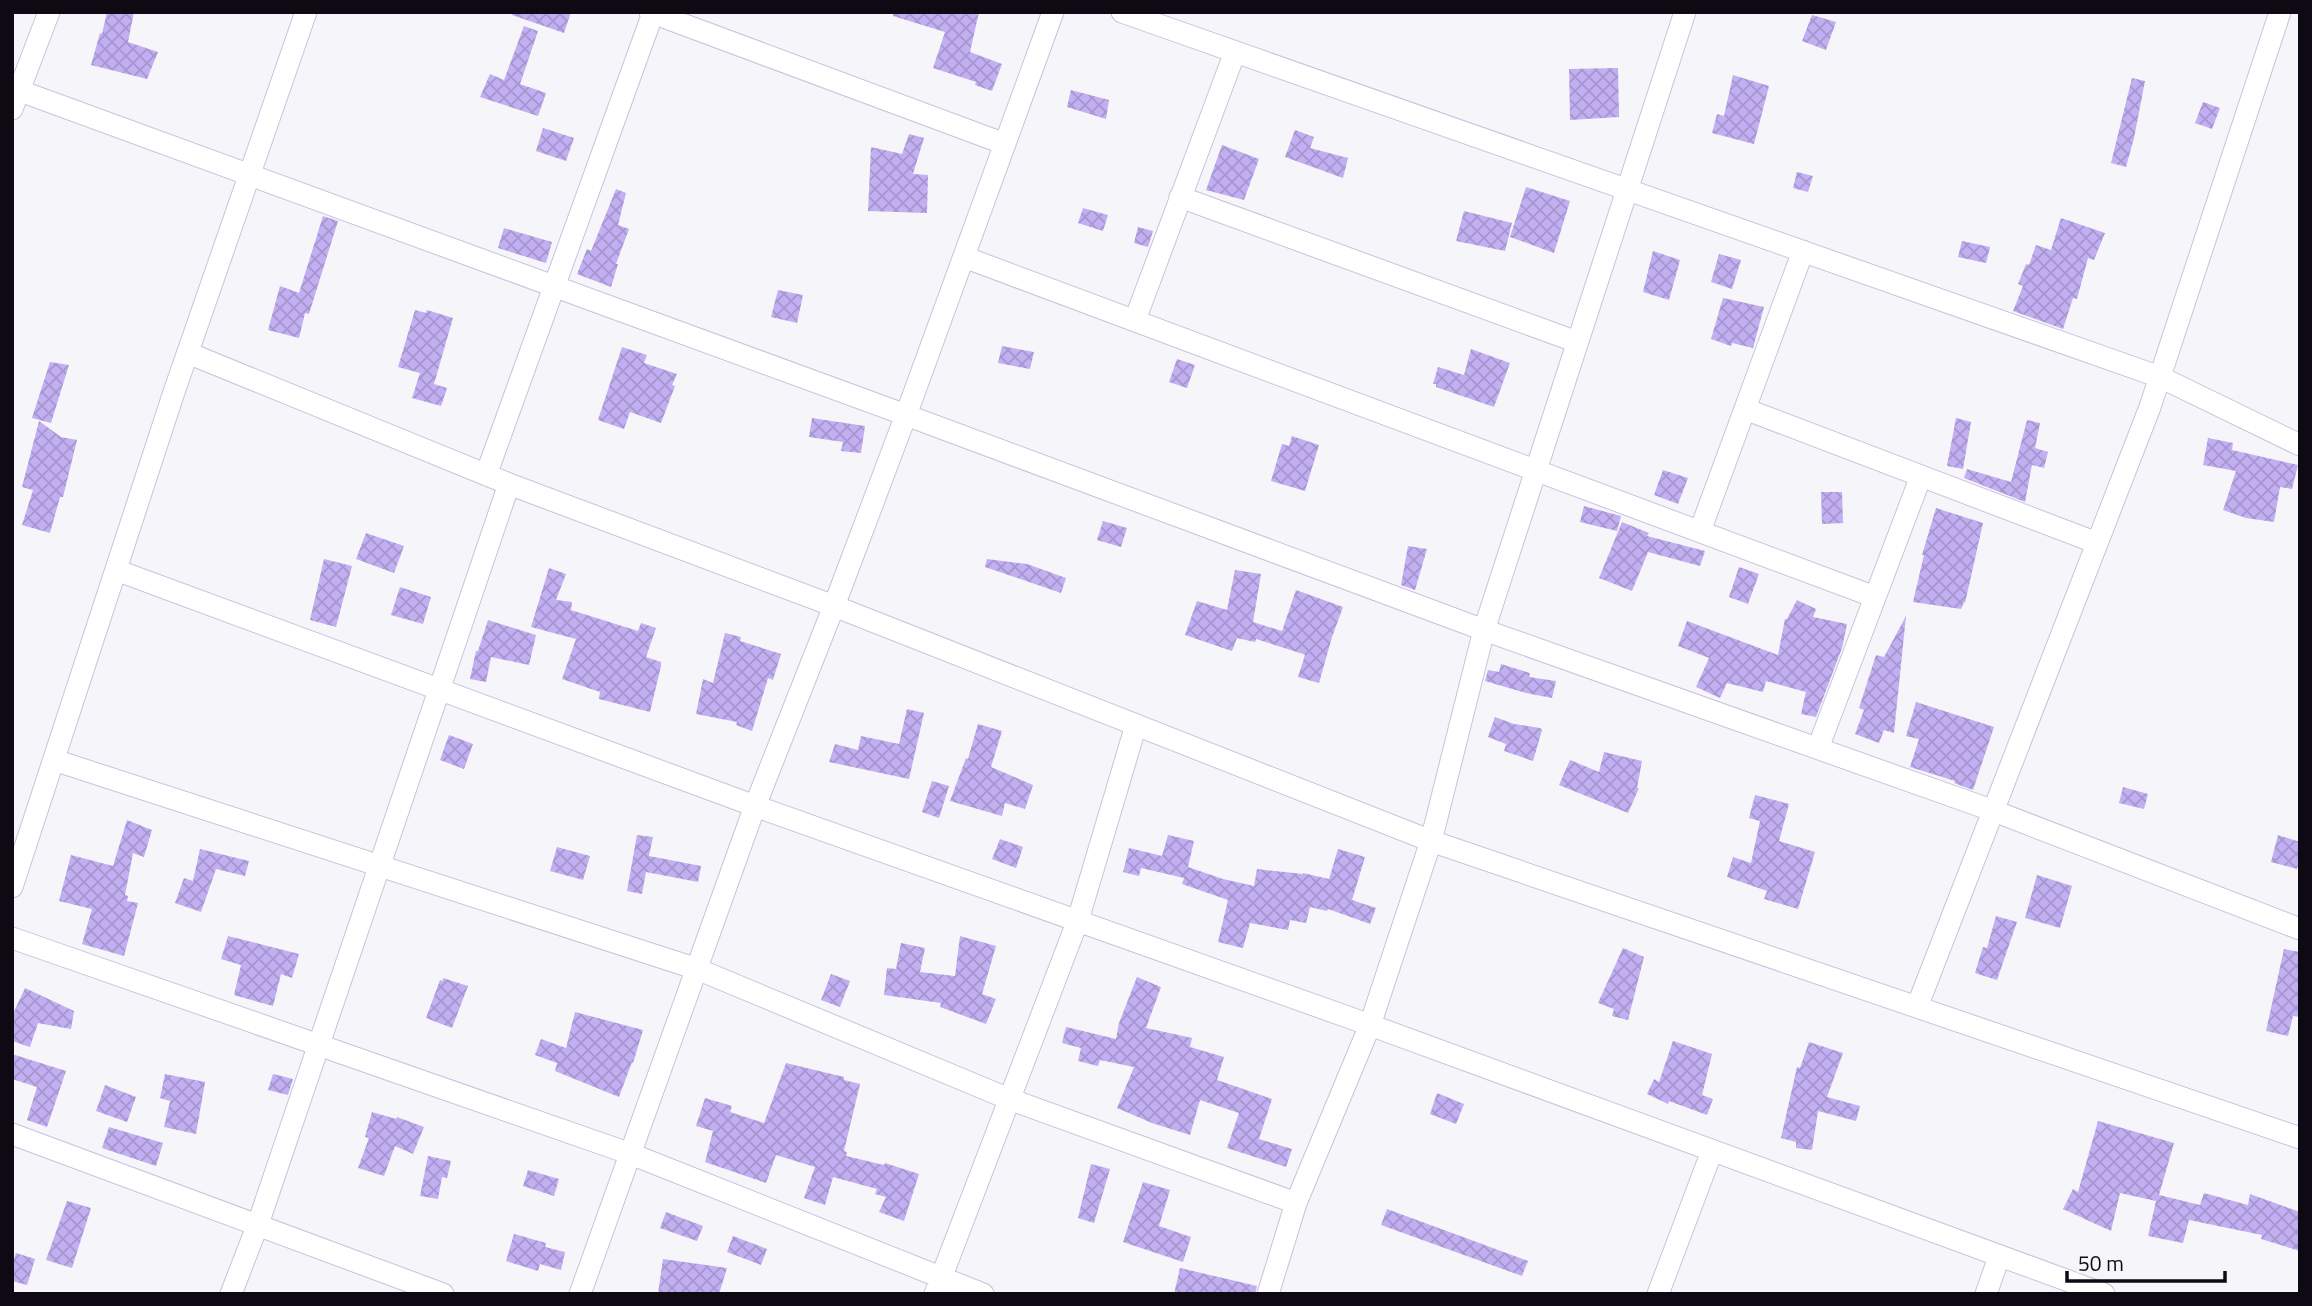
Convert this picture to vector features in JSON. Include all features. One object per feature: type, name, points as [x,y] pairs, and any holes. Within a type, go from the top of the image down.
[{"type":"street","points":[[49,12],[15,96],[249,176],[906,415],[1484,630],[1994,811],[2300,929]]},
{"type":"street","points":[[12,887],[188,353],[306,12]]},
{"type":"street","points":[[580,1294],[755,806],[906,415],[1053,12]]},
{"type":"street","points":[[1122,12],[2160,377],[2300,445]]},
{"type":"street","points":[[1268,1294],[1296,1203],[1370,1025],[1431,841],[1484,630],[1685,12]]},
{"type":"street","points":[[1917,1007],[2160,377],[2280,12]]},
{"type":"street","points":[[486,475],[652,13],[1005,144]]},
{"type":"street","points":[[1135,320],[1235,52]]},
{"type":"street","points":[[1180,197],[1577,342]]},
{"type":"street","points":[[1700,531],[1803,251]]},
{"type":"street","points":[[964,257],[1875,597]]},
{"type":"street","points":[[188,353],[486,475],[834,606],[1431,841],[2300,1138]]},
{"type":"street","points":[[1745,409],[2097,543]]},
{"type":"street","points":[[1818,748],[1921,476]]},
{"type":"street","points":[[230,1294],[258,1224],[509,484]]},
{"type":"street","points":[[116,570],[755,806],[1370,1025],[2104,1294]]},
{"type":"street","points":[[938,1286],[1078,920],[1136,725]]},
{"type":"street","points":[[54,760],[697,969],[1009,1099],[1296,1203]]},
{"type":"street","points":[[12,938],[631,1154],[938,1286],[983,1294]]},
{"type":"street","points":[[12,1134],[443,1294]]},
{"type":"street","points":[[1658,1294],[1712,1151]]},
{"type":"street","points":[[1986,1294],[1999,1257]]},
{"type":"building","points":[[107,12],[134,12],[128,42],[158,52],[147,79],[91,65]]},
{"type":"building","points":[[512,12],[571,12],[564,33],[512,15]]},
{"type":"building","points":[[893,12],[979,12],[970,52],[1002,64],[992,91],[975,85],[976,82],[933,68],[945,32],[893,16]]},
{"type":"building","points":[[1812,15],[1836,22],[1826,50],[1802,41]]},
{"type":"building","points":[[524,26],[538,31],[520,84],[546,93],[538,116],[480,97],[490,74],[504,80]]},
{"type":"building","points":[[1618,68],[1619,117],[1570,120],[1569,69]]},
{"type":"building","points":[[1733,75],[1769,86],[1754,144],[1712,133],[1717,114],[1724,116]]},
{"type":"building","points":[[2132,78],[2145,81],[2126,167],[2111,163]]},
{"type":"building","points":[[1071,90],[1109,100],[1106,119],[1067,107]]},
{"type":"building","points":[[2203,102],[2220,108],[2212,129],[2195,123]]},
{"type":"building","points":[[543,128],[574,138],[566,161],[536,151]]},
{"type":"building","points":[[1295,130],[1314,137],[1310,148],[1348,158],[1343,178],[1285,157]]},
{"type":"building","points":[[909,134],[924,138],[913,174],[928,175],[927,213],[868,211],[871,147],[902,154]]},
{"type":"building","points":[[1222,145],[1259,159],[1244,200],[1206,190]]},
{"type":"building","points":[[1797,172],[1813,176],[1808,192],[1793,188]]},
{"type":"building","points":[[1526,187],[1570,201],[1554,253],[1510,237]]},
{"type":"building","points":[[616,189],[626,193],[618,225],[629,229],[611,287],[577,274],[587,249],[591,251]]},
{"type":"building","points":[[1083,208],[1108,215],[1103,231],[1078,223]]},
{"type":"building","points":[[1464,211],[1512,223],[1505,251],[1456,241]]},
{"type":"building","points":[[323,216],[338,221],[309,314],[305,313],[299,338],[268,330],[280,286],[299,293]]},
{"type":"building","points":[[2061,218],[2105,233],[2094,260],[2088,258],[2077,299],[2073,298],[2063,329],[2013,311],[2023,286],[2018,284],[2026,264],[2029,265],[2036,245],[2051,250]]},
{"type":"building","points":[[1138,227],[1153,231],[1148,247],[1134,243]]},
{"type":"building","points":[[504,228],[552,242],[546,263],[498,248]]},
{"type":"building","points":[[1962,241],[1990,247],[1986,263],[1958,257]]},
{"type":"building","points":[[1653,251],[1680,260],[1669,300],[1643,292]]},
{"type":"building","points":[[1719,254],[1741,260],[1732,289],[1711,282]]},
{"type":"building","points":[[778,290],[803,295],[797,323],[771,317]]},
{"type":"building","points":[[1723,298],[1764,307],[1753,348],[1732,343],[1731,346],[1711,339]]},
{"type":"building","points":[[415,310],[426,313],[427,310],[453,318],[434,384],[447,388],[441,406],[412,398],[420,373],[398,367]]},
{"type":"building","points":[[1002,346],[1034,352],[1030,369],[998,363]]},
{"type":"building","points":[[622,347],[647,355],[644,363],[677,374],[661,423],[630,412],[624,429],[598,420]]},
{"type":"building","points":[[1471,349],[1510,363],[1494,407],[1433,384],[1438,367],[1464,375]]},
{"type":"building","points":[[1177,359],[1195,365],[1187,388],[1169,382]]},
{"type":"building","points":[[50,362],[69,365],[51,423],[32,418]]},
{"type":"building","points":[[812,418],[865,426],[861,453],[841,451],[843,442],[809,437]]},
{"type":"building","points":[[1956,418],[1971,422],[1963,469],[1947,466]]},
{"type":"building","points":[[2027,420],[2040,423],[2035,448],[2048,452],[2044,468],[2032,465],[2025,502],[1964,478],[1967,469],[2011,482]]},
{"type":"building","points":[[39,421],[61,437],[77,440],[63,497],[60,497],[50,533],[22,525],[33,490],[22,487]]},
{"type":"building","points":[[1292,436],[1319,445],[1305,491],[1271,481],[1282,444],[1289,446]]},
{"type":"building","points":[[2208,438],[2233,443],[2232,450],[2298,465],[2292,489],[2280,487],[2274,522],[2246,518],[2223,510],[2236,471],[2203,465]]},
{"type":"building","points":[[1663,470],[1688,478],[1678,504],[1654,495]]},
{"type":"building","points":[[1821,492],[1842,492],[1843,523],[1822,524]]},
{"type":"building","points":[[1584,506],[1621,516],[1617,531],[1580,522]]},
{"type":"building","points":[[1936,508],[1983,523],[1965,603],[1961,609],[1913,602],[1922,555]]},
{"type":"building","points":[[1103,521],[1127,528],[1121,547],[1097,540]]},
{"type":"building","points":[[1622,522],[1649,533],[1647,536],[1705,551],[1700,566],[1648,552],[1632,591],[1599,578]]},
{"type":"building","points":[[366,533],[404,546],[394,573],[356,559]]},
{"type":"building","points":[[1408,546],[1427,549],[1415,590],[1401,585]]},
{"type":"building","points":[[324,559],[352,566],[336,627],[310,620]]},
{"type":"building","points":[[987,559],[1027,564],[1066,578],[1061,593],[985,567]]},
{"type":"building","points":[[1739,567],[1759,574],[1748,604],[1729,597]]},
{"type":"building","points":[[549,568],[566,574],[556,600],[572,602],[571,610],[638,631],[641,623],[656,628],[646,657],[661,662],[650,712],[599,699],[600,692],[562,679],[576,639],[531,627]]},
{"type":"building","points":[[1235,570],[1261,574],[1253,622],[1282,631],[1296,590],[1343,607],[1319,683],[1298,677],[1305,655],[1303,654],[1256,639],[1255,642],[1237,638],[1232,651],[1185,635],[1197,601],[1227,610]]},
{"type":"building","points":[[400,587],[431,597],[423,624],[391,615]]},
{"type":"building","points":[[1797,600],[1816,609],[1813,617],[1847,624],[1842,648],[1816,717],[1801,714],[1806,692],[1766,681],[1763,692],[1727,683],[1720,698],[1696,687],[1709,658],[1678,646],[1687,621],[1778,655],[1785,619]]},
{"type":"building","points":[[1906,616],[1894,733],[1884,730],[1879,743],[1855,734],[1864,710],[1859,708],[1876,655],[1884,657]]},
{"type":"building","points":[[488,620],[536,635],[529,665],[491,657],[486,682],[470,679],[476,651]]},
{"type":"building","points":[[725,633],[741,637],[740,641],[781,654],[773,680],[768,678],[752,731],[736,725],[737,722],[696,714],[703,679],[713,683]]},
{"type":"building","points":[[1501,664],[1530,673],[1529,677],[1556,681],[1552,698],[1485,681],[1488,670],[1499,672]]},
{"type":"building","points":[[1916,702],[1994,727],[1973,790],[1954,783],[1955,781],[1910,767],[1919,739],[1906,736]]},
{"type":"building","points":[[907,709],[924,713],[909,779],[829,762],[835,744],[858,750],[861,736],[899,744]]},
{"type":"building","points":[[1495,717],[1542,730],[1533,761],[1504,751],[1506,744],[1488,737]]},
{"type":"building","points":[[978,724],[1002,731],[991,767],[1033,785],[1025,809],[1005,803],[1002,816],[950,801],[966,758],[968,759]]},
{"type":"building","points":[[449,735],[473,744],[464,769],[440,760]]},
{"type":"building","points":[[1604,752],[1642,761],[1639,788],[1628,813],[1559,785],[1570,760],[1599,772]]},
{"type":"building","points":[[932,781],[949,786],[939,818],[922,812]]},
{"type":"building","points":[[2123,787],[2148,794],[2144,809],[2119,803]]},
{"type":"building","points":[[1755,795],[1789,804],[1779,841],[1815,852],[1798,909],[1764,899],[1767,891],[1727,877],[1733,857],[1751,863],[1760,821],[1749,818]]},
{"type":"building","points":[[127,820],[152,830],[144,857],[133,853],[125,895],[128,896],[127,901],[138,903],[124,956],[82,944],[92,909],[59,901],[71,855],[113,866]]},
{"type":"building","points":[[637,835],[653,837],[649,856],[701,866],[698,882],[646,872],[642,894],[627,891]]},
{"type":"building","points":[[1168,835],[1194,841],[1188,867],[1254,886],[1257,869],[1303,873],[1329,879],[1338,849],[1365,857],[1352,900],[1376,908],[1370,924],[1328,909],[1310,907],[1306,923],[1290,920],[1288,930],[1250,923],[1243,948],[1218,942],[1228,900],[1182,884],[1184,878],[1141,868],[1139,876],[1123,872],[1129,848],[1162,856]]},
{"type":"building","points":[[2278,835],[2300,842],[2300,868],[2271,862]]},
{"type":"building","points":[[1000,839],[1023,847],[1016,868],[992,859]]},
{"type":"building","points":[[557,847],[590,856],[583,880],[550,871]]},
{"type":"building","points":[[200,849],[249,861],[245,876],[216,869],[201,912],[175,903],[184,878],[193,881]]},
{"type":"building","points":[[2037,875],[2072,886],[2060,928],[2025,918]]},
{"type":"building","points":[[1996,916],[2017,922],[1997,980],[1975,973],[1983,947],[1987,948]]},
{"type":"building","points":[[228,936],[299,954],[292,978],[281,974],[273,1006],[234,995],[241,965],[221,959]]},
{"type":"building","points":[[960,936],[996,946],[982,994],[996,999],[986,1024],[940,1007],[941,1003],[884,995],[887,968],[896,969],[901,943],[925,948],[920,972],[955,976]]},
{"type":"building","points":[[1623,948],[1644,957],[1628,1020],[1612,1016],[1614,1009],[1598,1003]]},
{"type":"building","points":[[2284,949],[2300,952],[2300,1017],[2293,1016],[2288,1036],[2266,1031]]},
{"type":"building","points":[[831,974],[850,981],[840,1007],[821,1000]]},
{"type":"building","points":[[1137,977],[1161,987],[1146,1028],[1192,1038],[1190,1047],[1224,1057],[1217,1080],[1272,1099],[1259,1139],[1292,1149],[1286,1167],[1227,1148],[1239,1113],[1200,1100],[1190,1135],[1117,1108],[1134,1067],[1100,1060],[1098,1066],[1078,1061],[1081,1048],[1062,1043],[1066,1027],[1116,1039],[1119,1023]]},
{"type":"building","points":[[443,978],[468,986],[452,1028],[426,1018]]},
{"type":"building","points":[[25,988],[74,1011],[71,1029],[38,1023],[30,1047],[12,1041],[12,1016]]},
{"type":"building","points":[[575,1012],[643,1030],[619,1097],[555,1071],[557,1063],[535,1055],[541,1039],[566,1048]]},
{"type":"building","points":[[1673,1041],[1712,1054],[1702,1095],[1713,1099],[1707,1115],[1669,1101],[1668,1104],[1647,1094],[1654,1079],[1659,1082]]},
{"type":"building","points":[[1809,1042],[1843,1053],[1827,1097],[1860,1106],[1856,1121],[1818,1111],[1812,1150],[1796,1148],[1796,1142],[1781,1138],[1797,1067],[1800,1068]]},
{"type":"building","points":[[12,1054],[66,1071],[47,1127],[27,1120],[37,1087],[12,1079]]},
{"type":"building","points":[[786,1063],[844,1077],[844,1080],[860,1084],[844,1151],[847,1152],[846,1156],[884,1165],[885,1163],[919,1174],[904,1221],[879,1212],[886,1197],[875,1194],[877,1189],[833,1177],[825,1205],[804,1198],[815,1167],[776,1155],[766,1183],[705,1162],[713,1131],[696,1126],[705,1098],[732,1106],[730,1112],[764,1123]]},
{"type":"building","points":[[165,1074],[205,1082],[196,1134],[164,1127],[170,1101],[160,1098]]},
{"type":"building","points":[[273,1074],[293,1079],[288,1095],[268,1090]]},
{"type":"building","points":[[105,1085],[136,1097],[127,1122],[96,1111]]},
{"type":"building","points":[[1437,1093],[1464,1104],[1456,1124],[1430,1114]]},
{"type":"building","points":[[372,1112],[396,1119],[397,1117],[424,1127],[413,1154],[395,1146],[384,1176],[358,1168],[369,1138],[365,1137]]},
{"type":"building","points":[[2098,1121],[2174,1143],[2159,1195],[2200,1205],[2204,1193],[2248,1205],[2250,1194],[2300,1212],[2300,1251],[2261,1239],[2262,1235],[2189,1220],[2183,1243],[2148,1236],[2156,1201],[2120,1193],[2111,1231],[2063,1209],[2073,1189],[2078,1192]]},
{"type":"building","points":[[109,1127],[163,1143],[156,1166],[102,1148]]},
{"type":"building","points":[[428,1156],[451,1161],[447,1178],[442,1177],[438,1199],[420,1196]]},
{"type":"building","points":[[1091,1164],[1110,1169],[1094,1223],[1078,1218]]},
{"type":"building","points":[[528,1170],[559,1179],[554,1196],[523,1186]]},
{"type":"building","points":[[1143,1182],[1170,1190],[1159,1226],[1191,1237],[1183,1262],[1123,1242]]},
{"type":"building","points":[[67,1201],[91,1208],[72,1268],[46,1260]]},
{"type":"building","points":[[1387,1209],[1528,1261],[1522,1276],[1381,1225]]},
{"type":"building","points":[[666,1212],[703,1226],[697,1241],[660,1228]]},
{"type":"building","points":[[514,1234],[546,1243],[545,1247],[565,1252],[561,1270],[540,1264],[538,1271],[506,1261]]},
{"type":"building","points":[[733,1236],[767,1249],[761,1265],[727,1252]]},
{"type":"building","points":[[16,1253],[35,1259],[27,1285],[12,1281],[12,1266]]},
{"type":"building","points":[[663,1259],[727,1268],[719,1294],[658,1294]]},
{"type":"building","points":[[1180,1268],[1257,1286],[1255,1294],[1174,1294]]}]
